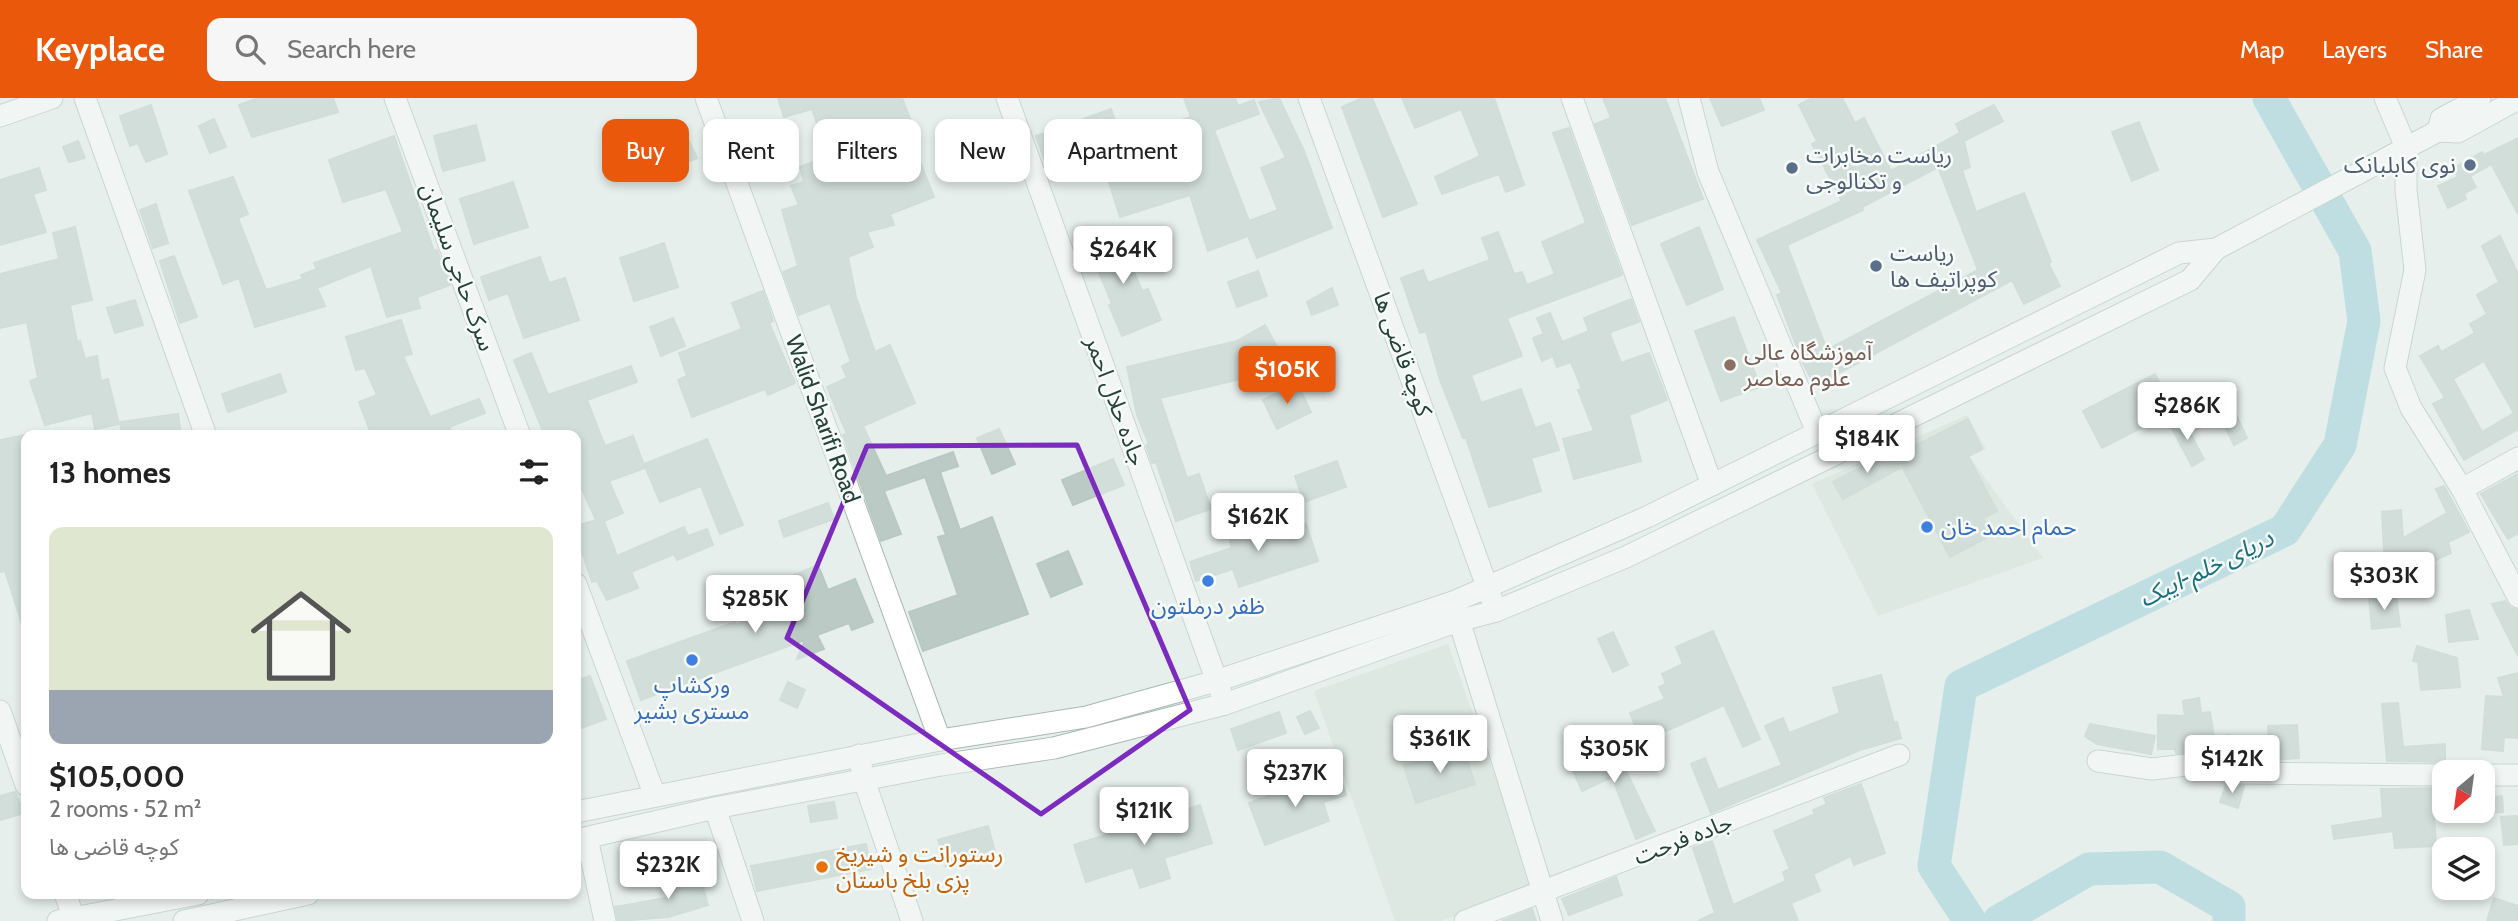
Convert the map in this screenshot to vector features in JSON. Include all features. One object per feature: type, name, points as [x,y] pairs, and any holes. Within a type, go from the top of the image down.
[{"type":"street","points":[[0,116],[52,98]]},
{"type":"street","points":[[85,98],[204,430]]},
{"type":"street","name":"سرک حاجی سلیمان","points":[[395,98],[518,430]]},
{"type":"street","name":"Walid Sharifi Road","points":[[706,98],[940,740]]},
{"type":"street","name":"جاده حلال احمر","points":[[1007,98],[1225,704]]},
{"type":"street","name":"کوچه قاضی ها","points":[[1309,98],[1496,611]]},
{"type":"street","points":[[1572,98],[1712,485]]},
{"type":"street","points":[[1689,98],[1708,172],[1817,432]]},
{"type":"street","points":[[2385,98],[2406,147],[2406,190],[2415,270],[2395,368],[2412,408],[2462,489],[2518,597]]},
{"type":"street","points":[[2438,131],[2441,119],[2480,98]]},
{"type":"street","points":[[605,921],[581,839],[715,808],[1054,748],[1225,704],[1457,611],[1488,589],[1712,485],[2179,253],[2216,249],[2438,131],[2458,132],[2518,100]]},
{"type":"street","points":[[581,811],[859,755],[1086,717],[1457,611],[1496,611],[1626,557],[2190,279],[2216,249]]},
{"type":"street","points":[[2462,489],[2518,458]]},
{"type":"street","points":[[581,598],[654,796]]},
{"type":"street","points":[[1457,611],[1552,921]]},
{"type":"street","points":[[0,711],[21,771]]},
{"type":"street","points":[[859,755],[864,780],[912,921]]},
{"type":"street","name":"جاده فرحت","points":[[1465,921],[1899,755]]},
{"type":"street","points":[[2098,761],[2152,769],[2212,762],[2232,773],[2432,775]]},
{"type":"street","points":[[2496,775],[2518,775]]},
{"type":"street","points":[[715,808],[753,921]]},
{"type":"street","points":[[65,899],[66,919],[172,899]]},
{"type":"street","points":[[184,921],[287,899]]},
{"type":"highlighted area","points":[[1077,445],[1190,710],[1041,814],[787,638],[867,446]]},
{"type":"shaded area","name":"حمام احمد خان","points":[[1967,415],[1986,449],[1970,457],[2043,558],[1878,616],[1812,484]]},
{"type":"shaded area","points":[[1448,644],[1535,888],[1441,921],[1395,921],[1314,691]]},
{"type":"building","points":[[258,98],[333,98],[338,112],[252,137],[239,105]]},
{"type":"building","points":[[778,98],[902,98],[910,119],[815,119],[812,109],[784,117]]},
{"type":"building","points":[[1184,98],[1235,98],[1238,106],[1254,100],[1259,114],[1214,130],[1249,221],[1278,210],[1261,168],[1286,158],[1259,102],[1279,98],[1304,151],[1332,228],[1257,258],[1248,236],[1208,251],[1190,195],[1120,217],[1109,182],[1202,182],[1202,119],[1185,119],[1191,117]]},
{"type":"building","points":[[1362,98],[1372,98],[1417,204],[1383,217],[1342,107]]},
{"type":"building","points":[[1402,98],[1494,98],[1524,185],[1506,192],[1499,174],[1442,194],[1435,177],[1480,156],[1461,109],[1415,128]]},
{"type":"building","points":[[1603,98],[1665,98],[1703,199],[1632,225],[1595,124],[1611,118]]},
{"type":"building","points":[[1710,98],[1759,98],[1764,110],[1722,126]]},
{"type":"building","points":[[1812,98],[1842,98],[1855,123],[1864,118],[1891,171],[1960,133],[1956,124],[1994,105],[2003,121],[1964,141],[1963,137],[1970,167],[1962,170],[1976,212],[2024,193],[2051,262],[2048,263],[2060,286],[2024,304],[2012,280],[1815,386],[1803,363],[1777,295],[1782,293],[1757,240],[1842,201],[1812,144],[1817,141],[1799,105]],"holes":[[[1938,167],[1978,270],[1827,350],[1787,245],[1863,210],[1862,207]]]},
{"type":"building","points":[[151,105],[167,154],[146,162],[138,143],[130,146],[120,116]]},
{"type":"building","points":[[1111,109],[1115,119],[1083,119]]},
{"type":"building","points":[[214,119],[226,147],[210,153],[199,126]]},
{"type":"building","points":[[2139,122],[2158,170],[2132,181],[2112,132]]},
{"type":"building","points":[[476,125],[485,160],[443,171],[434,136]]},
{"type":"building","points":[[1569,128],[1622,275],[1507,318],[1522,356],[1471,375],[1481,403],[1521,389],[1535,428],[1550,423],[1559,450],[1531,458],[1541,491],[1489,507],[1466,438],[1463,438],[1440,380],[1426,331],[1420,333],[1401,278],[1423,270],[1428,283],[1490,260],[1482,238],[1498,232],[1514,274],[1522,272],[1527,285],[1555,274],[1542,242],[1586,223],[1553,133]]},
{"type":"building","points":[[1044,133],[1044,158],[1036,136]]},
{"type":"building","points":[[394,136],[434,251],[437,250],[450,285],[417,297],[420,308],[387,317],[371,266],[317,288],[325,306],[255,327],[239,278],[223,284],[189,191],[233,177],[248,214],[238,218],[266,290],[303,279],[301,275],[317,269],[314,263],[403,232],[386,189],[343,202],[329,160]]},
{"type":"building","points":[[2518,138],[2518,214],[2486,154]]},
{"type":"building","points":[[78,141],[85,158],[69,162],[63,147]]},
{"type":"building","points":[[689,141],[697,158],[689,162]]},
{"type":"building","points":[[2482,152],[2490,165],[2470,176],[2476,187],[2464,194],[2466,199],[2448,208],[2438,186],[2458,177],[2454,168]]},
{"type":"building","points":[[813,162],[813,182],[921,182],[921,164],[934,197],[890,214],[894,225],[867,232],[873,247],[848,257],[856,297],[875,352],[890,345],[915,403],[863,426],[886,476],[953,452],[958,466],[940,472],[960,530],[992,517],[1028,614],[923,651],[909,612],[958,595],[938,537],[946,535],[925,477],[884,491],[901,534],[881,541],[843,435],[847,434],[827,387],[847,378],[842,366],[851,362],[830,303],[799,315],[783,272],[798,266],[782,210],[799,205],[791,186],[804,182],[800,167]]},
{"type":"building","points":[[39,168],[46,190],[33,194],[46,232],[0,245],[0,180]]},
{"type":"building","points":[[513,182],[528,227],[474,244],[460,199]]},
{"type":"building","points":[[156,204],[168,243],[153,248],[140,210]]},
{"type":"building","points":[[75,227],[92,300],[70,305],[77,342],[80,341],[85,359],[97,356],[101,381],[108,379],[119,424],[95,429],[92,413],[45,425],[30,381],[38,378],[27,322],[0,328],[0,274],[59,259],[53,233]]},
{"type":"building","points":[[1699,227],[1723,289],[1687,305],[1661,244]]},
{"type":"building","points":[[1117,231],[1142,291],[1148,289],[1161,320],[1122,336],[1109,305],[1112,303],[1087,244]]},
{"type":"building","points":[[2500,236],[2518,274],[2518,429],[2464,460],[2433,404],[2445,398],[2420,356],[2438,346],[2441,352],[2475,333],[2470,324],[2487,314],[2477,295],[2499,282],[2482,246]],"holes":[[[2484,361],[2514,413],[2482,432],[2453,379]]]},
{"type":"building","points":[[664,243],[678,287],[634,301],[620,258]]},
{"type":"building","points":[[174,256],[197,317],[180,323],[160,261]]},
{"type":"building","points":[[540,257],[549,283],[565,278],[579,320],[524,338],[508,293],[489,300],[481,277]]},
{"type":"building","points":[[1258,271],[1267,296],[1237,307],[1228,282]]},
{"type":"building","points":[[1332,288],[1338,305],[1312,315],[1307,302]]},
{"type":"building","points":[[763,291],[773,321],[769,323],[795,383],[768,395],[765,389],[692,417],[678,380],[687,376],[679,353],[742,329],[732,303]]},
{"type":"building","points":[[1631,299],[1639,322],[1610,332],[1611,337],[1621,363],[1649,353],[1667,400],[1629,415],[1641,461],[1574,479],[1563,439],[1594,431],[1578,390],[1582,389],[1571,362],[1557,367],[1553,356],[1542,361],[1533,338],[1544,334],[1537,318],[1550,313],[1562,342],[1589,331],[1584,318]]},
{"type":"building","points":[[135,300],[143,325],[115,333],[107,308]]},
{"type":"building","points":[[1734,317],[1760,387],[1721,401],[1695,331]]},
{"type":"building","points":[[673,318],[685,346],[661,356],[650,327]]},
{"type":"building","points":[[401,320],[412,354],[403,356],[430,417],[479,399],[485,413],[449,427],[450,430],[370,430],[359,402],[377,395],[365,368],[356,370],[346,337]]},
{"type":"building","points":[[1265,325],[1281,354],[1245,375],[1245,378],[1160,398],[1187,478],[1199,474],[1211,509],[1176,521],[1156,462],[1152,463],[1146,445],[1149,444],[1137,415],[1127,367],[1237,341]]},
{"type":"building","points":[[531,353],[548,395],[631,366],[637,382],[587,400],[605,446],[633,436],[645,468],[609,481],[623,513],[604,521],[617,556],[684,527],[688,536],[707,529],[713,545],[677,560],[674,554],[631,572],[638,588],[607,600],[597,581],[592,582],[581,548],[581,524],[596,520],[581,487],[581,430],[543,430],[514,360]]},
{"type":"building","points":[[280,374],[286,392],[228,412],[222,394]]},
{"type":"building","points":[[2155,374],[2174,411],[2102,448],[2083,411]]},
{"type":"building","points":[[1297,383],[1311,412],[1277,429],[1263,400]]},
{"type":"building","points":[[2223,387],[2247,438],[2234,445],[2209,393]]},
{"type":"building","points":[[178,414],[180,430],[121,430],[120,422]]},
{"type":"building","points":[[2182,418],[2204,459],[2192,466],[2170,425]]},
{"type":"building","points":[[1968,419],[1982,449],[1968,456],[1997,511],[1983,518],[1992,535],[1950,557],[1896,455]]},
{"type":"building","points":[[999,429],[1015,464],[992,474],[977,438]]},
{"type":"building","points":[[21,436],[21,621],[5,571],[0,572],[0,440]]},
{"type":"building","points":[[707,439],[743,525],[720,534],[701,486],[660,502],[644,464]]},
{"type":"building","points":[[1891,451],[1900,468],[1843,499],[1833,482]]},
{"type":"building","points":[[1113,459],[1124,485],[1073,505],[1062,480]]},
{"type":"building","points":[[1337,461],[1346,487],[1304,502],[1295,476]]},
{"type":"building","points":[[2518,474],[2518,533],[2508,539],[2481,494]]},
{"type":"building","points":[[2444,486],[2469,532],[2448,542],[2451,553],[2420,567],[2423,579],[2393,585],[2384,550],[2382,512],[2401,510],[2403,538],[2447,513],[2436,489]]},
{"type":"building","points":[[828,503],[834,519],[784,537],[779,521]]},
{"type":"building","points":[[1260,514],[1268,536],[1306,524],[1318,561],[1239,587],[1233,569],[1196,581],[1190,562],[1232,548],[1225,525]]},
{"type":"building","points":[[1068,551],[1082,584],[1051,597],[1037,564]]},
{"type":"building","points":[[818,565],[828,590],[855,579],[873,622],[852,630],[849,623],[817,635],[824,649],[797,659],[805,640],[641,700],[627,661],[735,622],[736,625],[793,602],[784,579]]},
{"type":"building","points":[[2396,595],[2400,626],[2372,629],[2369,598]]},
{"type":"building","points":[[2505,601],[2510,608],[2518,610],[2518,656],[2492,604]]},
{"type":"building","points":[[2469,610],[2478,639],[2449,642],[2446,615]]},
{"type":"building","points":[[1713,631],[1760,739],[1743,747],[1724,705],[1642,742],[1630,713],[1665,699],[1659,687],[1666,684],[1662,674],[1683,664],[1676,647]]},
{"type":"building","points":[[1613,632],[1628,665],[1613,672],[1598,639]]},
{"type":"building","points":[[2417,646],[2457,658],[2460,687],[2421,690],[2418,662],[2413,661]]},
{"type":"building","points":[[2518,673],[2518,738],[2504,737],[2503,751],[2482,749],[2486,696],[2504,697],[2498,678]]},
{"type":"building","points":[[1881,675],[1894,723],[1897,722],[1901,738],[1860,750],[1711,813],[1691,764],[1705,758],[1718,790],[1782,765],[1765,726],[1783,718],[1789,733],[1840,713],[1833,688]]},
{"type":"building","points":[[590,676],[606,719],[581,728],[581,679]]},
{"type":"building","points":[[788,682],[805,690],[797,708],[780,700]]},
{"type":"building","points":[[2199,698],[2201,713],[2210,712],[2214,737],[2230,735],[2232,749],[2176,753],[2175,749],[2158,749],[2158,715],[2185,716],[2183,701]]},
{"type":"building","points":[[2398,703],[2403,747],[2445,744],[2445,760],[2387,761],[2382,704]]},
{"type":"building","points":[[1310,711],[1319,728],[1305,734],[1297,717]]},
{"type":"building","points":[[1279,712],[1286,733],[1238,750],[1231,729]]},
{"type":"building","points":[[2090,724],[2155,736],[2151,754],[2097,744],[2085,736]]},
{"type":"building","points":[[2297,725],[2299,758],[2270,760],[2268,726]]},
{"type":"building","points":[[1613,744],[1655,831],[1636,839],[1612,777],[1582,791],[1570,764]]},
{"type":"building","points":[[1463,747],[1475,784],[1416,803],[1404,766]]},
{"type":"building","points":[[1340,777],[1346,795],[1323,802],[1329,821],[1265,845],[1249,803],[1314,779],[1316,786]]},
{"type":"building","points":[[1861,784],[1885,853],[1854,865],[1851,856],[1813,874],[1820,891],[1791,903],[1798,921],[1698,921],[1715,913],[1693,848],[1712,841],[1733,905],[1786,881],[1783,872],[1790,869],[1774,831],[1815,814],[1813,810],[1827,804],[1824,798]]},
{"type":"building","points":[[2226,785],[2244,786],[2238,808],[2220,802]]},
{"type":"building","points":[[2432,788],[2432,823],[2434,823],[2435,837],[2432,837],[2432,846],[2395,848],[2393,831],[2334,839],[2332,826],[2383,818],[2381,789]]},
{"type":"building","points":[[15,792],[21,814],[0,820],[0,796]]},
{"type":"building","points":[[2502,796],[2503,812],[2496,812],[2496,797]]},
{"type":"building","points":[[834,802],[837,818],[811,822],[808,806]]},
{"type":"building","points":[[1200,805],[1212,843],[1164,858],[1170,878],[1140,888],[1133,867],[1086,882],[1074,845]]},
{"type":"building","points":[[2518,816],[2518,844],[2504,845],[2501,817]]},
{"type":"building","points":[[988,826],[995,852],[946,866],[938,840]]},
{"type":"building","points":[[866,844],[871,869],[757,891],[751,866]]},
{"type":"building","points":[[699,873],[708,905],[668,917],[618,921],[615,907],[671,897],[666,882]]},
{"type":"building","points":[[1616,877],[1622,895],[1569,915],[1562,899]]},
{"type":"building","points":[[2495,898],[2518,906],[2518,921],[2487,921]]},
{"type":"building","points":[[1532,909],[1536,921],[1502,921]]},
{"type":"waterway","name":"دریای خلم-ایبک","points":[[1970,921],[1934,866],[1961,686],[2285,530],[2340,445],[2364,321],[2355,251],[2269,98]]},
{"type":"waterway","name":"دریای خلم-ایبک","points":[[1999,921],[2089,869],[2160,867],[2229,907],[2229,921]]},
{"type":"place","name":"نوی کابلبانک","points":[[2470,165]]},
{"type":"place","name":"ریاست مخابرات و تکنالوجی","points":[[1792,168]]},
{"type":"place","name":"ریاست کوپراتیف ها","points":[[1876,266]]},
{"type":"place","name":"آموزشگاه عالی علوم معاصر","points":[[1730,365]]},
{"type":"place","name":"حمام احمد خان","points":[[1927,527]]},
{"type":"place","name":"ظفر درملتون","points":[[1208,581]]},
{"type":"place","name":"ورکشاپ مستری بشیر","points":[[692,660]]},
{"type":"place","name":"رستورانت و شیریخ پزی بلخ باستان","points":[[822,867]]}]
